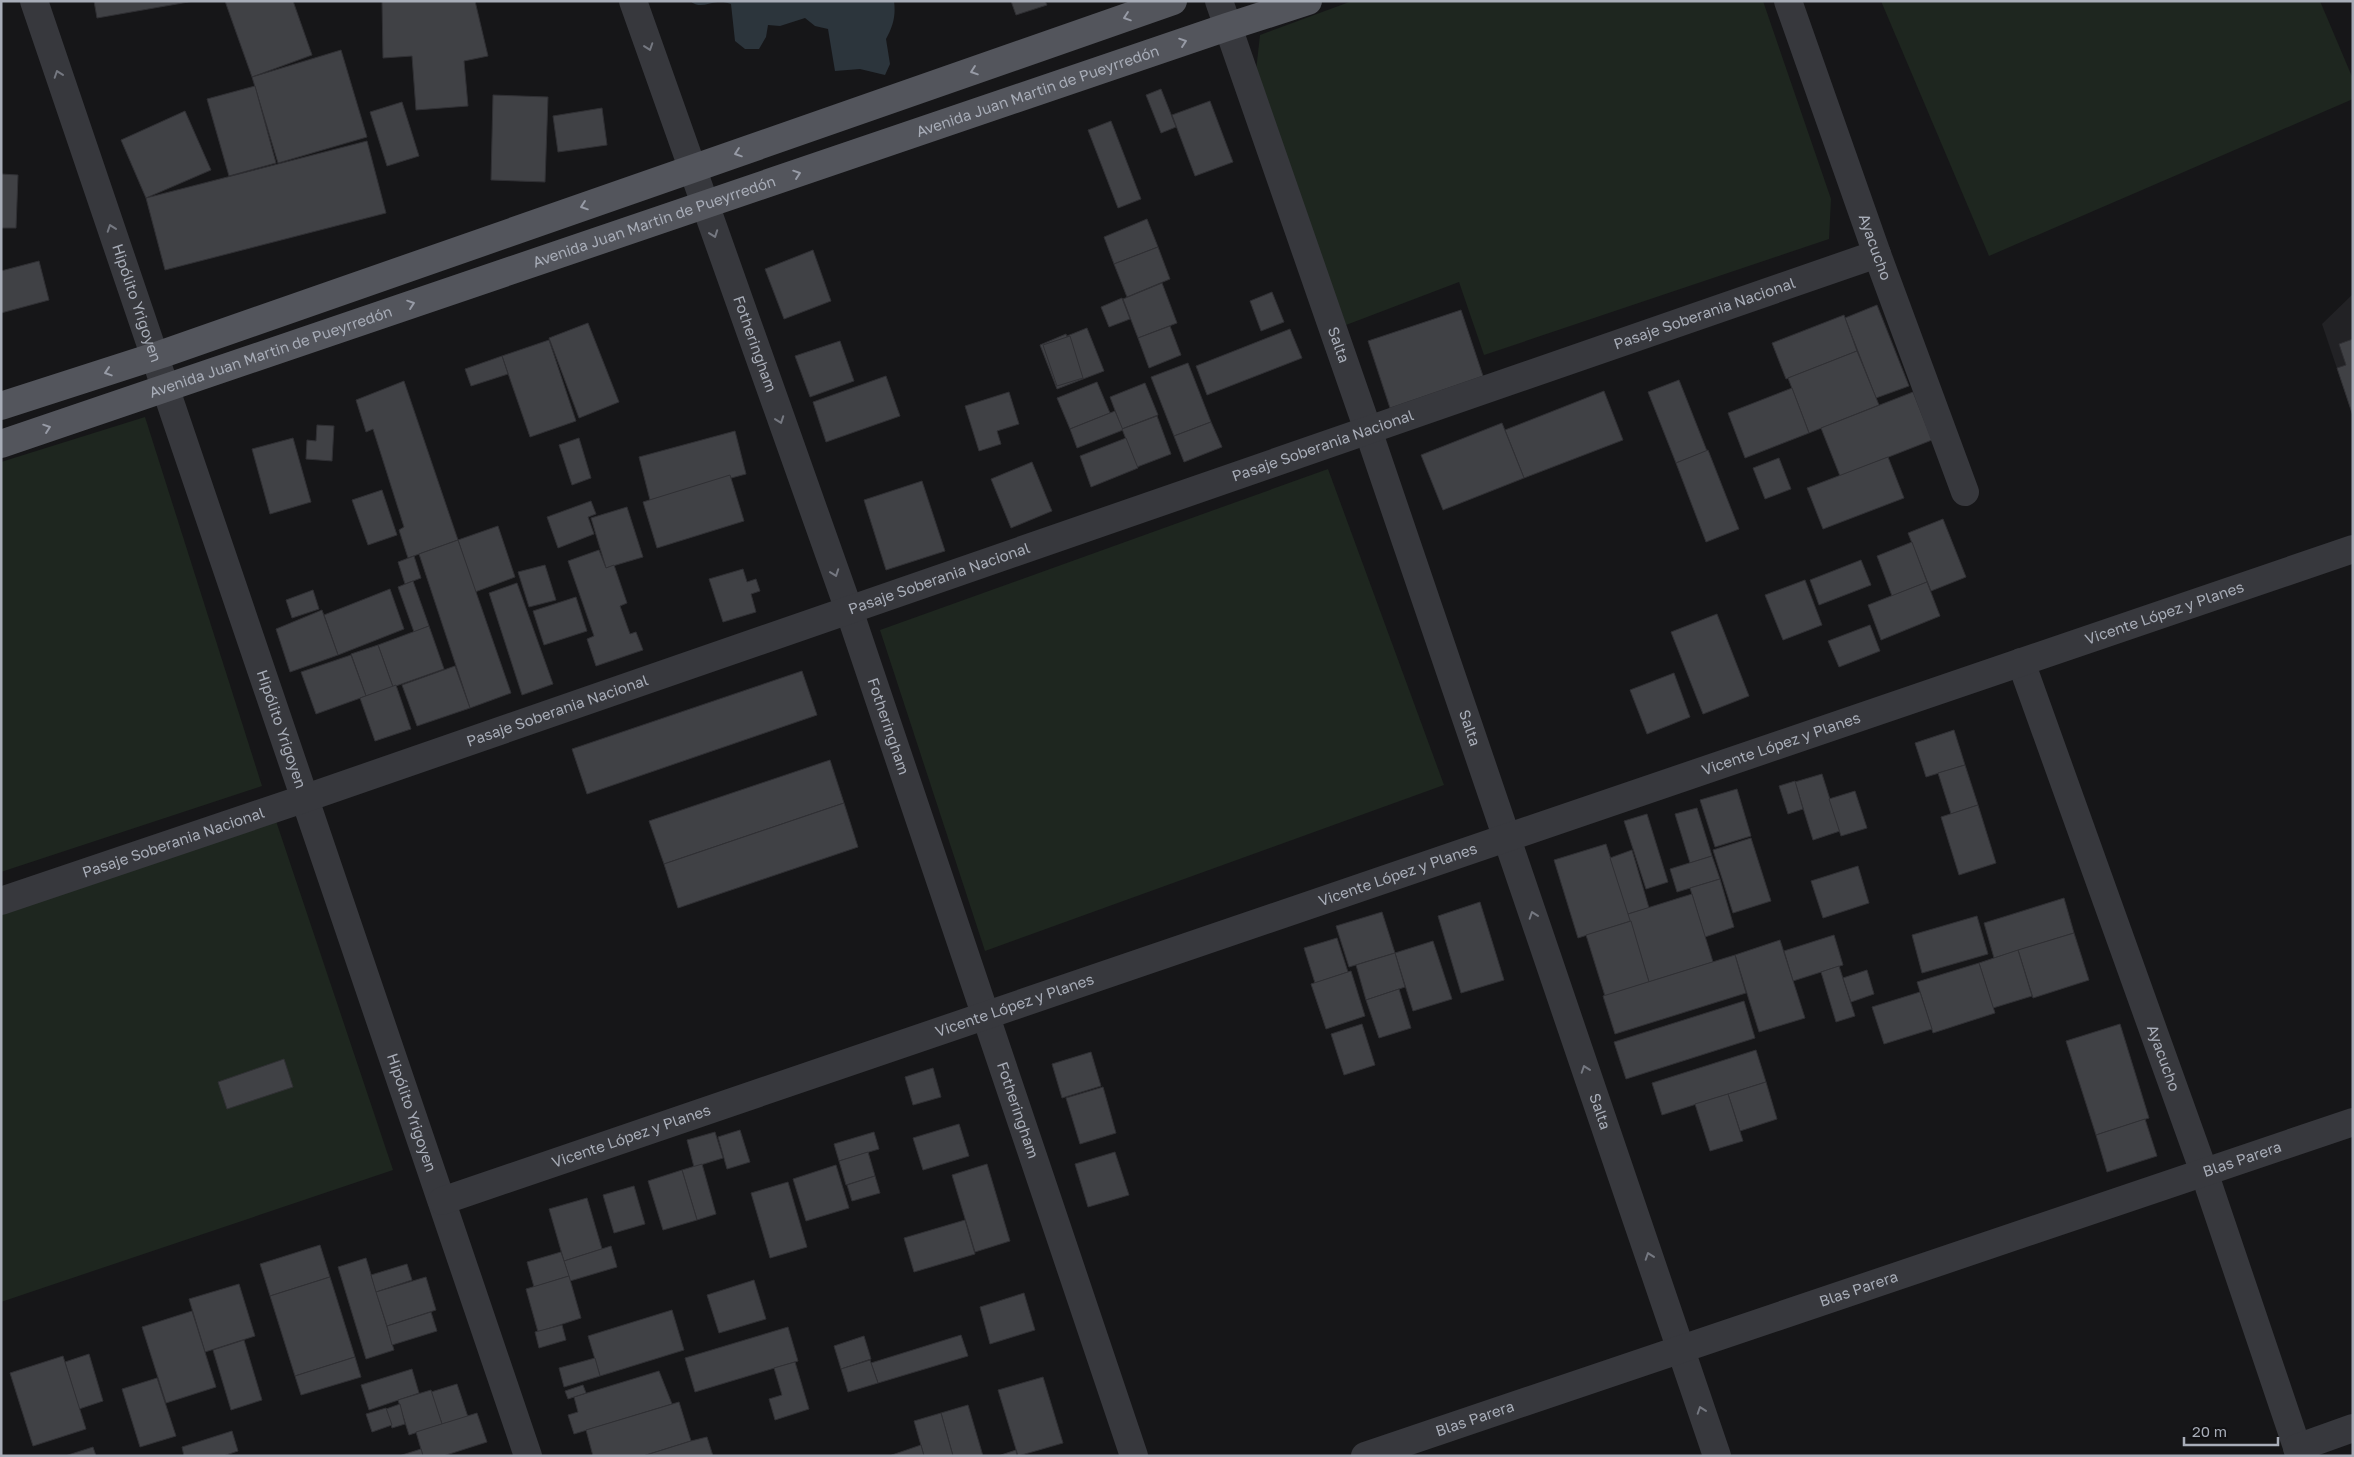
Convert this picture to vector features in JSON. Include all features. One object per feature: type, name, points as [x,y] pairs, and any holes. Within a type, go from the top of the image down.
[{"type":"main road","points":[[1,406],[155,357],[1173,1]]},
{"type":"main road","name":"Avenida Juan Martin de Pueyrredón","points":[[1,444],[1308,1]]},
{"type":"street","name":"Hipólito Yrigoyen","points":[[34,1],[528,1456]]},
{"type":"street","name":"Fotheringham","points":[[633,1],[704,206],[849,610],[984,1016],[1134,1456]]},
{"type":"street","name":"Salta","points":[[1219,1],[1368,430],[1717,1456]]},
{"type":"street","name":"Ayacucho","points":[[1788,1],[1877,254],[1965,492]]},
{"type":"street","name":"Pasaje Soberania Nacional","points":[[1,901],[306,798],[1877,254]]},
{"type":"street","name":"Vicente López y Planes","points":[[442,1201],[2353,549]]},
{"type":"street","name":"Ayacucho","points":[[2021,662],[2204,1172],[2298,1452]]},
{"type":"street","name":"Blas Parera","points":[[1365,1456],[2353,1122]]},
{"type":"street","points":[[2298,1452],[2353,1428]]},
{"type":"shaded area","points":[[690,1],[894,1],[893,21],[886,39],[890,64],[885,75],[860,69],[835,71],[828,29],[815,26],[805,18],[780,26],[768,25],[766,37],[759,49],[745,49],[735,41],[731,4],[720,2],[697,5]]},
{"type":"shaded area","points":[[1352,1],[1763,1],[1831,199],[1829,239],[1484,355],[1459,282],[1346,325],[1255,80],[1260,35]]},
{"type":"shaded area","points":[[1881,1],[2320,1],[2353,79],[2353,99],[1989,256]]},
{"type":"shaded area","points":[[2353,294],[2353,416],[2322,324]]},
{"type":"shaded area","points":[[145,417],[262,786],[1,872],[1,462]]},
{"type":"shaded area","points":[[1328,469],[1444,785],[985,951],[880,630]]},
{"type":"shaded area","points":[[275,818],[393,1170],[1,1302],[1,912]]},
{"type":"building","points":[[94,1],[194,1],[97,18]]},
{"type":"building","points":[[225,1],[293,1],[312,55],[252,77]]},
{"type":"building","points":[[382,1],[475,1],[488,56],[464,61],[468,106],[416,110],[412,56],[383,58]]},
{"type":"building","points":[[1011,1],[1045,1],[1047,5],[1016,15]]},
{"type":"building","points":[[341,50],[367,137],[278,163],[252,77]]},
{"type":"building","points":[[255,86],[276,163],[229,176],[207,99]]},
{"type":"building","points":[[1161,89],[1176,127],[1161,133],[1146,95]]},
{"type":"building","points":[[493,95],[548,97],[545,182],[491,180]]},
{"type":"building","points":[[1210,101],[1233,162],[1195,176],[1172,115]]},
{"type":"building","points":[[402,102],[419,156],[387,166],[370,112]]},
{"type":"building","points":[[602,108],[607,145],[558,152],[553,116]]},
{"type":"building","points":[[185,111],[211,170],[146,198],[121,140]]},
{"type":"building","points":[[1111,121],[1141,199],[1118,208],[1088,130]]},
{"type":"building","points":[[367,141],[386,213],[165,270],[146,198]]},
{"type":"building","points":[[1,174],[18,175],[16,228],[1,228]]},
{"type":"building","points":[[1147,219],[1158,247],[1114,264],[1104,237]]},
{"type":"building","points":[[1158,247],[1170,279],[1127,297],[1114,264]]},
{"type":"building","points":[[813,250],[831,301],[784,319],[765,269]]},
{"type":"building","points":[[39,261],[49,300],[1,313],[1,271]]},
{"type":"building","points":[[1162,283],[1177,323],[1138,338],[1123,299]]},
{"type":"building","points":[[1272,292],[1284,322],[1261,331],[1250,301]]},
{"type":"building","points":[[1122,298],[1130,319],[1109,327],[1101,307]]},
{"type":"building","points":[[1877,305],[1909,386],[1876,398],[1845,318]]},
{"type":"building","points":[[1461,310],[1483,376],[1390,408],[1368,341]]},
{"type":"building","points":[[1844,315],[1857,351],[1786,379],[1772,343]]},
{"type":"building","points":[[588,323],[619,402],[579,418],[549,338]]},
{"type":"building","points":[[1170,326],[1181,355],[1149,368],[1138,338]]},
{"type":"building","points":[[1087,328],[1104,371],[1083,379],[1067,336]]},
{"type":"building","points":[[1290,329],[1302,358],[1207,395],[1196,366]]},
{"type":"building","points":[[1066,334],[1083,379],[1057,389],[1040,345]]},
{"type":"building","points":[[1070,336],[1083,378],[1057,386],[1043,345]]},
{"type":"building","points":[[2353,339],[2353,416],[2337,368],[2346,365],[2339,344]]},
{"type":"building","points":[[549,340],[576,421],[530,437],[502,356]]},
{"type":"building","points":[[840,341],[854,381],[810,397],[795,356]]},
{"type":"building","points":[[1857,351],[1879,405],[1809,433],[1788,378]]},
{"type":"building","points":[[502,356],[508,374],[471,386],[465,369]]},
{"type":"building","points":[[1188,363],[1211,422],[1174,436],[1151,377]]},
{"type":"building","points":[[886,376],[900,416],[826,442],[813,402]]},
{"type":"building","points":[[1679,380],[1707,451],[1676,463],[1648,392]]},
{"type":"building","points":[[404,381],[458,540],[408,558],[399,530],[404,527],[373,429],[366,432],[356,400]]},
{"type":"building","points":[[1097,382],[1110,413],[1070,429],[1057,398]]},
{"type":"building","points":[[1145,383],[1158,415],[1122,429],[1110,397]]},
{"type":"building","points":[[1792,388],[1809,433],[1745,458],[1728,413]]},
{"type":"building","points":[[1604,391],[1623,440],[1524,478],[1505,430]]},
{"type":"building","points":[[1009,392],[1019,424],[997,431],[1001,444],[979,451],[965,406]]},
{"type":"building","points":[[1913,392],[1932,440],[1840,476],[1821,428]]},
{"type":"building","points":[[1115,411],[1123,430],[1077,448],[1070,429]]},
{"type":"building","points":[[1157,416],[1171,454],[1137,467],[1122,429]]},
{"type":"building","points":[[1211,422],[1222,447],[1184,462],[1174,436]]},
{"type":"building","points":[[1502,423],[1524,478],[1443,510],[1421,455]]},
{"type":"building","points":[[317,425],[334,426],[332,461],[306,459],[307,440],[316,441]]},
{"type":"building","points":[[735,431],[746,474],[650,500],[639,457]]},
{"type":"building","points":[[293,438],[311,502],[270,514],[252,449]]},
{"type":"building","points":[[579,438],[591,478],[572,485],[559,445]]},
{"type":"building","points":[[1126,438],[1138,468],[1091,487],[1080,456]]},
{"type":"building","points":[[1708,450],[1739,529],[1706,542],[1676,463]]},
{"type":"building","points":[[1888,457],[1904,498],[1823,529],[1807,488]]},
{"type":"building","points":[[1779,458],[1791,489],[1765,499],[1753,468]]},
{"type":"building","points":[[1032,462],[1052,511],[1011,528],[991,479]]},
{"type":"building","points":[[730,475],[744,521],[657,548],[643,502]]},
{"type":"building","points":[[922,481],[945,551],[886,570],[864,500]]},
{"type":"building","points":[[382,490],[397,535],[368,545],[352,500]]},
{"type":"building","points":[[591,501],[596,514],[588,517],[594,534],[558,548],[547,517]]},
{"type":"building","points":[[627,507],[643,557],[606,568],[591,518]]},
{"type":"building","points":[[1943,519],[1966,577],[1931,591],[1908,533]]},
{"type":"building","points":[[498,526],[515,577],[475,592],[458,540]]},
{"type":"building","points":[[458,540],[511,693],[470,708],[419,554]]},
{"type":"building","points":[[1912,542],[1927,582],[1892,596],[1877,556]]},
{"type":"building","points":[[599,550],[606,568],[614,565],[627,603],[620,606],[630,634],[636,632],[643,650],[596,666],[587,639],[594,636],[568,561]]},
{"type":"building","points":[[414,556],[421,578],[405,584],[398,562]]},
{"type":"building","points":[[1861,560],[1871,585],[1819,605],[1810,580]]},
{"type":"building","points":[[545,565],[556,600],[529,607],[518,572]]},
{"type":"building","points":[[743,569],[747,582],[756,579],[760,591],[751,594],[756,612],[723,622],[709,579]]},
{"type":"building","points":[[1805,580],[1822,625],[1783,640],[1765,595]]},
{"type":"building","points":[[413,581],[429,626],[414,632],[398,587]]},
{"type":"building","points":[[1927,582],[1940,616],[1881,640],[1868,605]]},
{"type":"building","points":[[517,583],[553,684],[522,695],[489,593]]},
{"type":"building","points":[[390,589],[404,629],[338,655],[324,615]]},
{"type":"building","points":[[313,590],[319,609],[292,618],[286,600]]},
{"type":"building","points":[[576,597],[587,631],[544,645],[533,611]]},
{"type":"building","points":[[322,610],[338,655],[290,672],[276,629]]},
{"type":"building","points":[[1717,614],[1749,696],[1703,714],[1671,632]]},
{"type":"building","points":[[1870,625],[1880,651],[1839,667],[1828,641]]},
{"type":"building","points":[[429,626],[444,669],[393,687],[378,645]]},
{"type":"building","points":[[378,645],[393,687],[366,696],[351,654]]},
{"type":"building","points":[[351,655],[366,696],[316,714],[301,672]]},
{"type":"building","points":[[455,666],[470,708],[417,726],[402,685]]},
{"type":"building","points":[[802,671],[817,715],[587,794],[572,749]]},
{"type":"building","points":[[1674,673],[1690,717],[1647,734],[1630,690]]},
{"type":"building","points":[[396,685],[411,729],[375,741],[360,698]]},
{"type":"building","points":[[1954,730],[1965,765],[1926,777],[1915,743]]},
{"type":"building","points":[[830,760],[844,803],[664,864],[649,821]]},
{"type":"building","points":[[1965,765],[1978,805],[1951,814],[1938,773]]},
{"type":"building","points":[[1822,774],[1840,831],[1813,840],[1795,782]]},
{"type":"building","points":[[1795,781],[1803,809],[1788,814],[1779,786]]},
{"type":"building","points":[[1737,789],[1751,836],[1715,847],[1700,800]]},
{"type":"building","points":[[1855,791],[1867,828],[1841,836],[1829,799]]},
{"type":"building","points":[[844,803],[858,847],[678,908],[664,864]]},
{"type":"building","points":[[1978,805],[1996,863],[1959,875],[1941,817]]},
{"type":"building","points":[[1697,808],[1712,856],[1690,863],[1675,814]]},
{"type":"building","points":[[1647,814],[1668,882],[1646,889],[1624,821]]},
{"type":"building","points":[[1751,838],[1771,901],[1733,913],[1713,850]]},
{"type":"building","points":[[1606,844],[1631,921],[1578,938],[1554,860]]},
{"type":"building","points":[[1632,850],[1649,908],[1628,914],[1610,858]]},
{"type":"building","points":[[1712,856],[1720,879],[1677,892],[1670,869]]},
{"type":"building","points":[[1858,866],[1869,903],[1823,918],[1811,881]]},
{"type":"building","points":[[1720,879],[1734,927],[1705,937],[1690,888]]},
{"type":"building","points":[[1692,894],[1713,962],[1649,982],[1628,914]]},
{"type":"building","points":[[2064,898],[2074,933],[1994,958],[1984,923]]},
{"type":"building","points":[[1480,902],[1504,980],[1461,993],[1438,916]]},
{"type":"building","points":[[1382,912],[1395,953],[1349,967],[1336,926]]},
{"type":"building","points":[[1977,916],[1988,954],[1922,973],[1912,935]]},
{"type":"building","points":[[1631,921],[1649,982],[1605,996],[1586,935]]},
{"type":"building","points":[[2074,933],[2089,980],[2033,998],[2018,950]]},
{"type":"building","points":[[1834,935],[1843,965],[1793,981],[1784,951]]},
{"type":"building","points":[[1337,938],[1348,972],[1315,983],[1304,948]]},
{"type":"building","points":[[1780,940],[1805,1018],[1759,1032],[1735,955]]},
{"type":"building","points":[[1433,941],[1452,999],[1413,1011],[1395,953]]},
{"type":"building","points":[[2018,950],[2032,996],[1993,1008],[1979,963]]},
{"type":"building","points":[[1395,953],[1405,987],[1366,1000],[1356,965]]},
{"type":"building","points":[[1735,955],[1746,993],[1615,1034],[1603,996]]},
{"type":"building","points":[[1979,963],[1995,1013],[1933,1033],[1917,982]]},
{"type":"building","points":[[1839,966],[1855,1016],[1836,1022],[1821,972]]},
{"type":"building","points":[[1867,970],[1874,994],[1851,1002],[1843,978]]},
{"type":"building","points":[[1351,971],[1365,1016],[1326,1029],[1311,984]]},
{"type":"building","points":[[1399,989],[1411,1028],[1379,1038],[1366,1000]]},
{"type":"building","points":[[1920,992],[1932,1029],[1884,1044],[1872,1007]]},
{"type":"building","points":[[1744,1001],[1755,1038],[1626,1079],[1614,1042]]},
{"type":"building","points":[[1362,1024],[1375,1065],[1344,1075],[1331,1034]]},
{"type":"building","points":[[2120,1024],[2149,1118],[2096,1135],[2066,1041]]},
{"type":"building","points":[[1756,1050],[1766,1082],[1662,1115],[1652,1083]]},
{"type":"building","points":[[1091,1052],[1101,1086],[1062,1098],[1052,1064]]},
{"type":"building","points":[[284,1059],[293,1087],[227,1109],[218,1082]]},
{"type":"building","points":[[933,1068],[941,1097],[913,1105],[905,1077]]},
{"type":"building","points":[[1766,1082],[1777,1119],[1740,1131],[1728,1094]]},
{"type":"building","points":[[1103,1087],[1116,1133],[1080,1144],[1066,1098]]},
{"type":"building","points":[[1728,1094],[1743,1141],[1710,1151],[1695,1104]]},
{"type":"building","points":[[2145,1119],[2157,1156],[2107,1172],[2096,1135]]},
{"type":"building","points":[[959,1124],[969,1156],[923,1170],[913,1138]]},
{"type":"building","points":[[740,1130],[750,1162],[727,1169],[718,1137]]},
{"type":"building","points":[[715,1132],[723,1158],[694,1167],[687,1140]]},
{"type":"building","points":[[874,1132],[879,1149],[839,1161],[834,1144]]},
{"type":"building","points":[[868,1152],[875,1176],[846,1185],[839,1161]]},
{"type":"building","points":[[1115,1152],[1129,1195],[1088,1207],[1075,1164]]},
{"type":"building","points":[[702,1164],[716,1214],[697,1220],[682,1170]]},
{"type":"building","points":[[987,1164],[1010,1241],[975,1252],[952,1175]]},
{"type":"building","points":[[836,1165],[849,1208],[806,1221],[793,1179]]},
{"type":"building","points":[[682,1170],[697,1220],[663,1230],[648,1181]]},
{"type":"building","points":[[875,1176],[880,1193],[852,1201],[847,1185]]},
{"type":"building","points":[[788,1182],[807,1247],[770,1258],[751,1193]]},
{"type":"building","points":[[634,1186],[645,1224],[614,1233],[603,1195]]},
{"type":"building","points":[[587,1198],[602,1249],[564,1261],[549,1209]]},
{"type":"building","points":[[965,1220],[975,1254],[914,1272],[904,1238]]},
{"type":"building","points":[[320,1245],[330,1277],[270,1296],[260,1264]]},
{"type":"building","points":[[611,1246],[617,1267],[570,1281],[564,1261]]},
{"type":"building","points":[[561,1252],[569,1276],[534,1287],[527,1262]]},
{"type":"building","points":[[366,1258],[394,1350],[366,1359],[338,1267]]},
{"type":"building","points":[[407,1264],[412,1280],[376,1292],[371,1275]]},
{"type":"building","points":[[569,1276],[581,1318],[538,1332],[526,1289]]},
{"type":"building","points":[[330,1277],[355,1357],[295,1376],[270,1296]]},
{"type":"building","points":[[426,1277],[436,1310],[387,1326],[376,1292]]},
{"type":"building","points":[[754,1280],[766,1319],[719,1333],[707,1295]]},
{"type":"building","points":[[239,1284],[255,1336],[205,1352],[189,1299]]},
{"type":"building","points":[[1024,1293],[1035,1330],[990,1344],[980,1307]]},
{"type":"building","points":[[672,1310],[684,1350],[600,1376],[588,1336]]},
{"type":"building","points":[[192,1311],[216,1387],[166,1403],[142,1327]]},
{"type":"building","points":[[431,1312],[437,1331],[392,1345],[387,1326]]},
{"type":"building","points":[[562,1325],[566,1340],[539,1348],[535,1332]]},
{"type":"building","points":[[788,1327],[798,1361],[695,1392],[685,1358]]},
{"type":"building","points":[[961,1335],[968,1356],[878,1383],[871,1363]]},
{"type":"building","points":[[864,1336],[871,1359],[841,1369],[834,1346]]},
{"type":"building","points":[[244,1340],[262,1400],[231,1410],[213,1350]]},
{"type":"building","points":[[89,1354],[103,1401],[79,1409],[65,1362]]},
{"type":"building","points":[[63,1356],[86,1429],[33,1446],[10,1373]]},
{"type":"building","points":[[355,1357],[361,1377],[301,1395],[295,1376]]},
{"type":"building","points":[[595,1358],[600,1376],[564,1387],[559,1368]]},
{"type":"building","points":[[870,1360],[878,1383],[848,1392],[841,1369]]},
{"type":"building","points":[[795,1362],[809,1409],[775,1420],[769,1399],[782,1395],[774,1368]]},
{"type":"building","points":[[412,1369],[419,1393],[369,1410],[361,1385]]},
{"type":"building","points":[[659,1371],[672,1404],[574,1434],[568,1415],[578,1412],[574,1397]]},
{"type":"building","points":[[1043,1377],[1063,1443],[1018,1456],[998,1390]]},
{"type":"building","points":[[157,1378],[176,1436],[140,1447],[122,1389]]},
{"type":"building","points":[[457,1384],[468,1417],[442,1424],[431,1392]]},
{"type":"building","points":[[583,1385],[586,1393],[568,1399],[565,1391]]},
{"type":"building","points":[[431,1390],[442,1424],[409,1435],[398,1400]]},
{"type":"building","points":[[679,1402],[691,1441],[643,1456],[593,1456],[586,1430]]},
{"type":"building","points":[[400,1404],[405,1424],[392,1428],[386,1409]]},
{"type":"building","points":[[968,1405],[983,1456],[953,1456],[941,1413]]},
{"type":"building","points":[[386,1408],[392,1425],[372,1432],[366,1414]]},
{"type":"building","points":[[477,1413],[487,1442],[443,1456],[423,1456],[416,1432]]},
{"type":"building","points":[[941,1413],[953,1456],[924,1456],[914,1421]]},
{"type":"building","points":[[232,1431],[238,1451],[223,1456],[184,1456],[182,1447]]},
{"type":"building","points":[[707,1437],[713,1456],[643,1456],[691,1441]]},
{"type":"building","points":[[921,1445],[924,1456],[889,1456]]},
{"type":"building","points":[[93,1447],[96,1456],[65,1456]]},
{"type":"building","points":[[421,1449],[423,1456],[399,1456]]},
{"type":"building","points":[[1016,1450],[1017,1456],[998,1456]]}]
